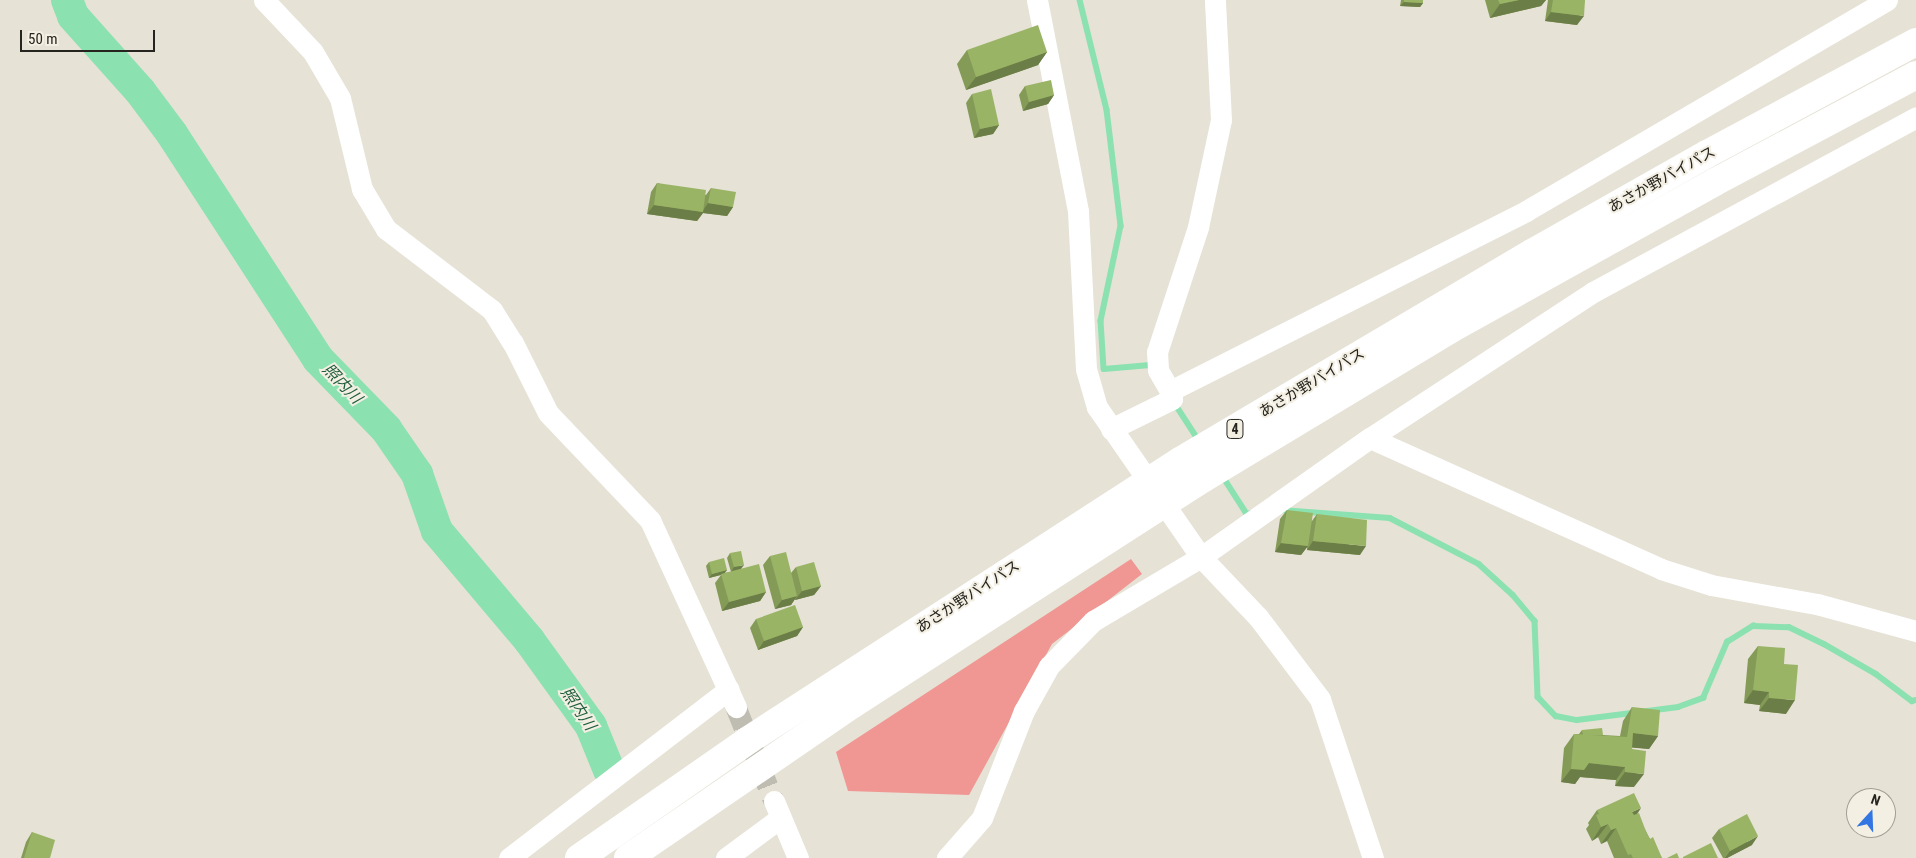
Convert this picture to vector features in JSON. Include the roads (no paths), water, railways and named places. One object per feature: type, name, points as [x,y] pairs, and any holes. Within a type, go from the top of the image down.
[{"type":"highway","name":"あさか野バイパス","points":[[579,858],[750,739],[1180,461],[1564,235],[1916,42]]},
{"type":"highway","name":"あさか野バイパス","points":[[628,858],[853,704],[1212,473],[1449,330],[1715,182],[1916,75]]},
{"type":"street","points":[[264,0],[313,52],[340,98],[362,189],[386,229],[492,310],[513,343],[548,413],[650,520],[732,698],[509,858]]},
{"type":"street","points":[[1037,0],[1078,211],[1086,369],[1096,407],[1133,456],[1201,557],[1258,617],[1320,699],[1373,858]]},
{"type":"street","points":[[1111,429],[1172,399],[1170,390],[1158,370],[1157,352],[1198,227],[1221,120],[1215,0]]},
{"type":"street","points":[[1170,390],[1526,211],[1887,0]]},
{"type":"street","points":[[947,858],[982,818],[1024,711],[1050,666],[1093,621],[1201,557],[1370,438],[1593,292],[1916,117]]},
{"type":"street","points":[[1370,438],[1661,570],[1711,585],[1817,604],[1916,631]]},
{"type":"street","points":[[726,858],[777,810],[798,858]]},
{"type":"waterway","name":"照内川","points":[[67,0],[73,16],[140,91],[172,134],[318,359],[386,429],[417,474],[437,531],[529,640],[591,726],[609,770]]},
{"type":"waterway","points":[[1080,0],[1107,110],[1121,226],[1101,321],[1104,369],[1150,365],[1152,369]]},
{"type":"waterway","points":[[1174,402],[1200,442]]},
{"type":"waterway","points":[[1222,475],[1247,514],[1252,513]]},
{"type":"waterway","points":[[1281,510],[1390,518],[1479,564],[1513,595],[1535,621],[1538,697],[1556,716],[1577,720],[1678,707],[1703,698],[1727,642],[1753,626],[1789,627],[1824,644],[1876,674],[1912,701],[1916,700]]},
{"type":"tunnel","points":[[736,707],[774,801]]}]
